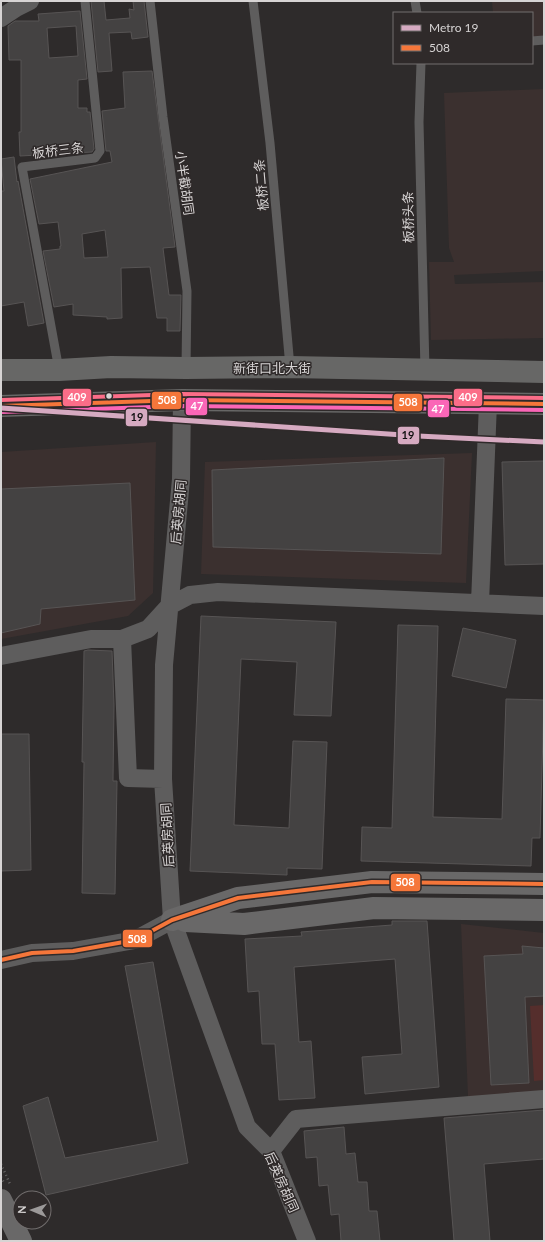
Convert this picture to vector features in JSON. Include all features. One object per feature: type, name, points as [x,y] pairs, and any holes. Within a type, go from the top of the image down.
[{"type":"main road","name":"新街口北大街","points":[[1,370],[59,370],[110,367],[290,367],[544,372]]},
{"type":"main road","points":[[1,406],[182,400],[544,404]]},
{"type":"street","points":[[1,18],[30,1]]},
{"type":"street","name":"后英房胡同","points":[[182,400],[181,479],[164,665],[163,780],[172,920],[247,1127],[271,1151],[307,1241]]},
{"type":"street","points":[[480,603],[488,403]]},
{"type":"street","points":[[1,656],[91,639],[122,639],[148,629],[169,606],[190,595],[218,592],[544,606]]},
{"type":"street","points":[[122,639],[128,778],[163,780]]},
{"type":"street","points":[[1,960],[32,953],[73,951],[135,940],[172,920],[238,898],[372,882],[544,884]]},
{"type":"street","points":[[172,920],[244,924],[374,908],[544,910]]},
{"type":"street","points":[[271,1151],[296,1119],[544,1099]]},
{"type":"street","points":[[1,1200],[21,1241]]},
{"type":"lane","name":"板桥三条","points":[[59,370],[22,167],[95,158],[100,151],[86,1]]},
{"type":"lane","name":"小半截胡同","points":[[150,1],[163,117],[187,291],[186,368]]},
{"type":"lane","name":"板桥二条","points":[[253,1],[270,143],[290,367]]},
{"type":"lane","points":[[415,1],[417,12]]},
{"type":"lane","points":[[533,41],[544,40]]},
{"type":"lane","name":"板桥头条","points":[[421,64],[419,122],[425,370]]},
{"type":"shaded area","points":[[492,1],[544,1],[544,40],[533,41],[533,12],[493,12]]},
{"type":"shaded area","points":[[544,89],[544,271],[454,275],[455,284],[544,282],[544,338],[431,340],[429,262],[454,262],[449,248],[444,93]]},
{"type":"shaded area","points":[[156,442],[153,593],[128,616],[1,639],[1,452]]},
{"type":"shaded area","points":[[472,453],[466,583],[201,574],[205,462]]},
{"type":"shaded area","points":[[461,924],[544,933],[544,1092],[468,1097]]},
{"type":"shaded area","points":[[544,1005],[544,1080],[534,1081],[530,1006]]},
{"type":"building","points":[[91,1],[104,1],[106,20],[130,18],[129,9],[134,10],[133,1],[144,1],[148,37],[132,39],[131,32],[109,33],[112,71],[98,72]]},
{"type":"building","points":[[80,11],[87,79],[78,80],[78,108],[87,108],[87,112],[90,112],[94,149],[92,152],[20,156],[19,132],[21,132],[21,60],[9,60],[8,26],[15,21],[39,21],[38,14]],"holes":[[[76,26],[78,56],[49,58],[47,28]]]},
{"type":"building","points":[[152,71],[175,247],[163,248],[169,295],[181,295],[180,331],[167,331],[167,318],[157,318],[150,267],[121,268],[122,318],[107,319],[107,317],[73,315],[73,304],[54,307],[43,251],[60,249],[61,246],[58,222],[39,224],[30,179],[112,162],[110,151],[106,151],[102,111],[125,108],[123,72]],"holes":[[[105,230],[108,257],[84,258],[82,234]]]},
{"type":"building","points":[[14,157],[17,182],[18,181],[44,323],[28,326],[24,302],[1,306],[1,191],[4,191],[1,159]]},
{"type":"building","points":[[444,458],[441,554],[213,547],[212,470]]},
{"type":"building","points":[[544,461],[544,564],[505,565],[502,462]]},
{"type":"building","points":[[130,483],[135,600],[41,609],[40,624],[1,633],[1,489]]},
{"type":"building","points":[[201,616],[336,622],[331,716],[294,715],[297,662],[241,659],[234,825],[289,828],[293,741],[327,742],[322,869],[287,868],[287,875],[190,871]]},
{"type":"building","points":[[398,625],[438,626],[433,817],[502,819],[506,699],[544,700],[540,838],[532,838],[531,866],[361,861],[362,827],[392,828]]},
{"type":"building","points":[[463,628],[516,640],[506,688],[452,676]]},
{"type":"building","points":[[84,651],[112,651],[114,705],[113,781],[117,781],[115,894],[82,893]]},
{"type":"building","points":[[1,734],[29,734],[31,870],[1,871]]},
{"type":"building","points":[[392,921],[427,921],[439,1087],[365,1094],[362,1057],[402,1054],[395,959],[294,967],[299,1042],[311,1041],[315,1098],[279,1100],[275,1044],[262,1044],[259,991],[248,992],[245,939],[302,936],[301,932],[392,925]]},
{"type":"building","points":[[522,946],[544,948],[544,996],[525,997],[529,1083],[491,1085],[484,956],[523,954]]},
{"type":"building","points":[[153,962],[188,1163],[52,1194],[52,1190],[45,1190],[23,1106],[48,1097],[65,1158],[158,1141],[125,966]]},
{"type":"building","points":[[544,1110],[544,1159],[484,1164],[490,1241],[454,1241],[444,1118]]},
{"type":"building","points":[[344,1127],[346,1154],[355,1153],[358,1182],[367,1182],[369,1211],[377,1211],[380,1241],[341,1241],[339,1214],[331,1215],[328,1185],[319,1186],[317,1157],[306,1158],[304,1131]]},
{"type":"metro line","name":"19","points":[[1,408],[418,436],[544,442]]},
{"type":"transit line","name":"409","points":[[1,400],[182,394],[544,398]]},
{"type":"transit line","name":"508","points":[[1,406],[182,400],[544,404]]},
{"type":"transit line","name":"47","points":[[1,412],[182,406],[544,410]]},
{"type":"transit line","name":"508","points":[[1,960],[32,953],[73,951],[135,940],[172,920],[238,898],[372,882],[544,884]]}]
